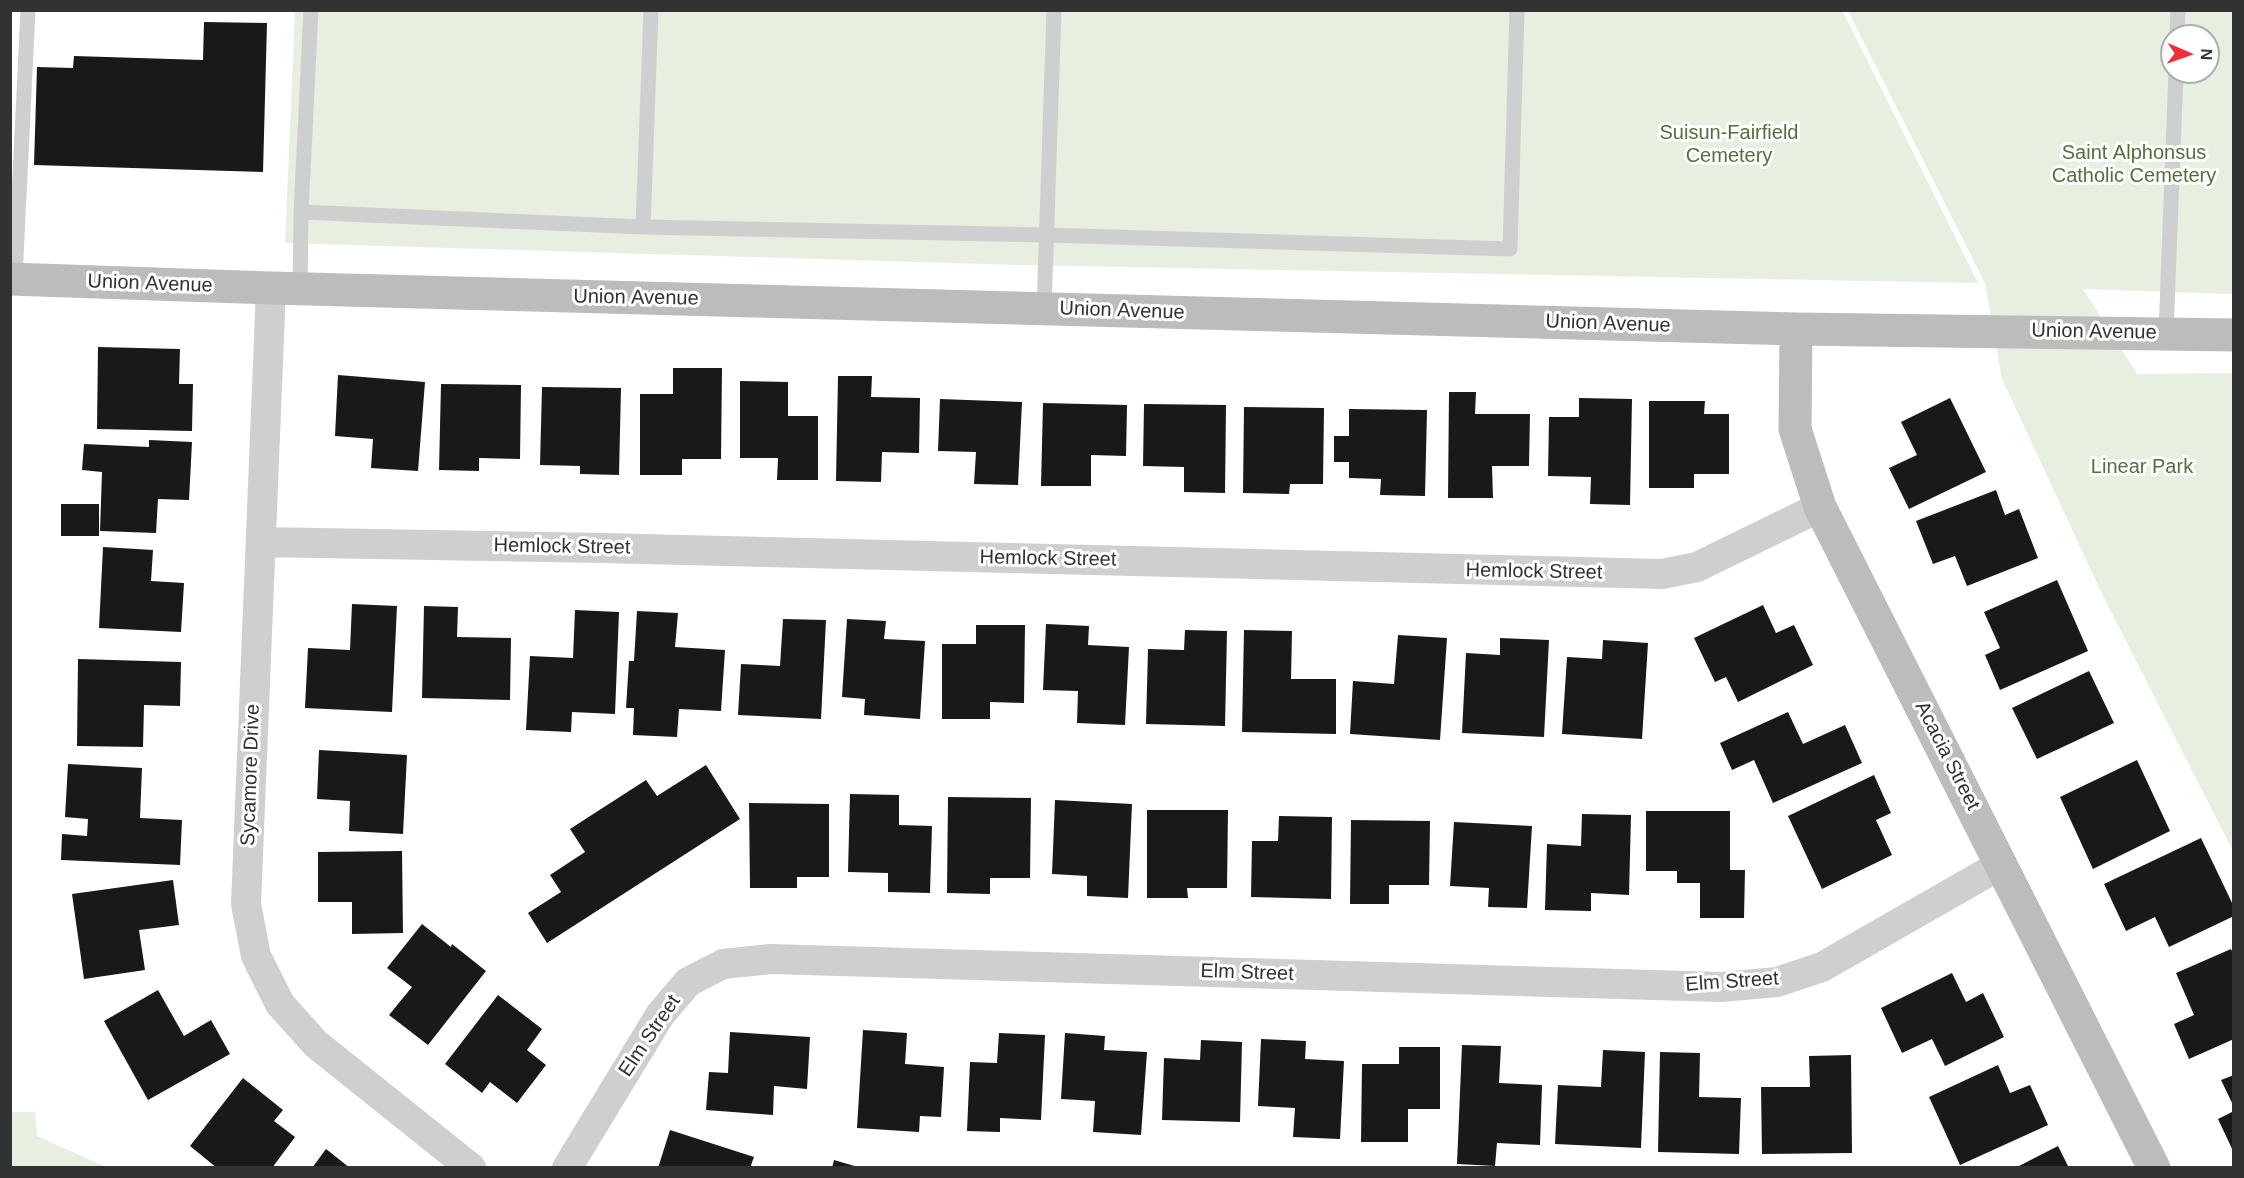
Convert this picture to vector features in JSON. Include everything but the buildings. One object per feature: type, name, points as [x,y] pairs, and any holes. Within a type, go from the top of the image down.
[{"type":"street","name":"Union Avenue","points":[[13,279],[286,289],[1796,329],[2234,335]]},
{"type":"street","name":"Sycamore Drive","points":[[286,289],[261,542],[246,904],[256,956],[280,1004],[316,1044],[471,1167]]},
{"type":"street","name":"Acacia Street","points":[[1796,329],[1795,429],[1820,507],[2154,1167]]},
{"type":"street","name":"Hemlock Street","points":[[261,542],[1662,574],[1697,567],[1820,507]]},
{"type":"street","name":"Elm Street","points":[[567,1167],[660,1015],[688,982],[723,964],[771,959],[1721,987],[1777,982],[1822,967],[2002,864]]},
{"type":"lane","points":[[13,279],[28,10]]},
{"type":"lane","points":[[286,289],[301,212],[311,10]]},
{"type":"lane","points":[[644,227],[651,10]]},
{"type":"lane","points":[[1044,308],[1054,10]]},
{"type":"lane","points":[[301,212],[644,227],[1047,235],[1510,249],[1517,10]]},
{"type":"lane","points":[[2166,334],[2176,84]]},
{"type":"green space","name":"Suisun-Fairfield Cemetery","points":[[1842,10],[1978,283],[1019,265],[285,243],[295,11]]},
{"type":"green space","name":"Linear Park","points":[[1848,11],[2233,11],[2233,294],[2083,289],[2137,374],[2233,373],[2233,851],[2102,594],[2002,379],[1985,283]]},
{"type":"green space","points":[[11,1112],[35,1112],[37,1136],[106,1167],[11,1167]]},
{"type":"park label","name":"Saint Alphonsus Catholic Cemetery","points":[[2134,164]]}]
